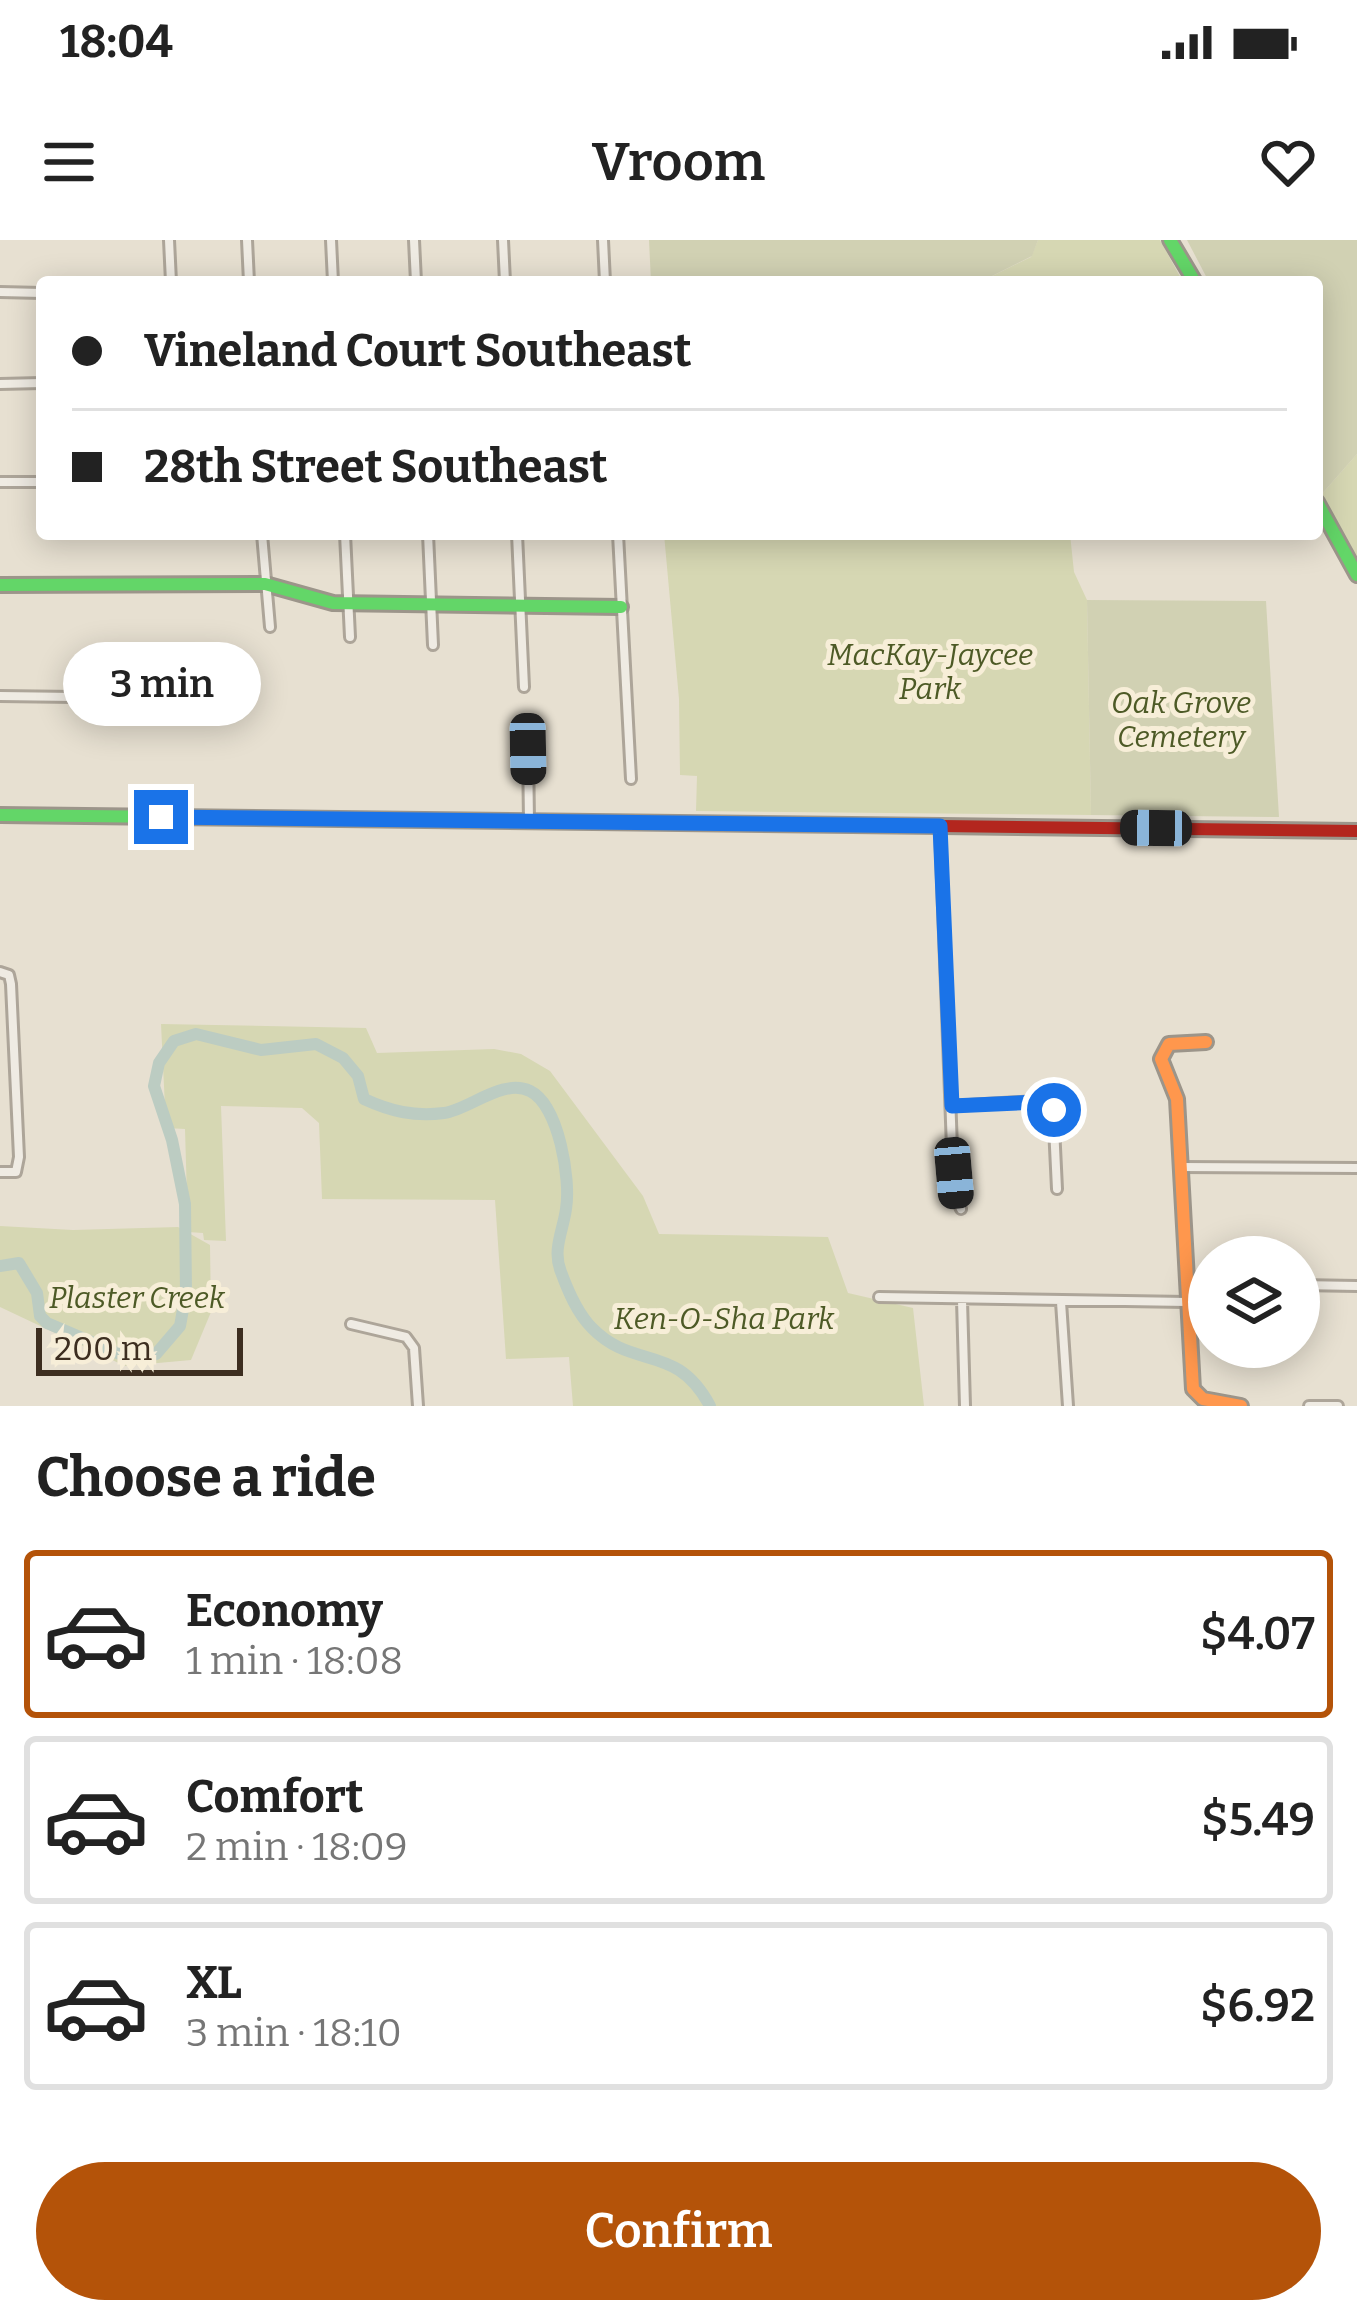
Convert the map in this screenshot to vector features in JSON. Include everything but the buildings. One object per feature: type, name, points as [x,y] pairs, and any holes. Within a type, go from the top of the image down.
[{"type":"main road","points":[[1170,240],[1191,276]]},
{"type":"main road","points":[[1323,513],[1357,575]]},
{"type":"main road","points":[[0,585],[265,584],[321,601],[349,603],[621,607]]},
{"type":"main road","points":[[0,814],[1357,831]]},
{"type":"main road","points":[[1206,1042],[1176,1042],[1163,1050],[1164,1068],[1178,1099],[1193,1389],[1203,1399],[1241,1406]]},
{"type":"street","points":[[169,240],[171,276]]},
{"type":"street","points":[[247,240],[249,276]]},
{"type":"street","points":[[331,240],[333,276]]},
{"type":"street","points":[[414,240],[416,276]]},
{"type":"street","points":[[503,240],[505,276]]},
{"type":"street","points":[[603,240],[605,276]]},
{"type":"street","points":[[0,292],[36,293]]},
{"type":"street","points":[[0,384],[36,382]]},
{"type":"street","points":[[0,482],[36,482]]},
{"type":"street","points":[[262,540],[270,627]]},
{"type":"street","points":[[345,540],[350,637]]},
{"type":"street","points":[[428,540],[433,645]]},
{"type":"street","points":[[517,540],[524,687]]},
{"type":"street","points":[[618,540],[632,779]]},
{"type":"street","points":[[0,696],[224,699]]},
{"type":"street","points":[[528,749],[529,821]]},
{"type":"street","points":[[940,826],[955,1182],[961,1209]]},
{"type":"street","points":[[0,1172],[16,1172],[18,1125],[4,974]]},
{"type":"street","points":[[952,1106],[1050,1104],[1058,1189]]},
{"type":"street","points":[[1180,1167],[1357,1168]]},
{"type":"street","points":[[1320,1286],[1357,1286]]},
{"type":"street","points":[[879,1297],[1186,1302]]},
{"type":"street","points":[[962,1300],[965,1406]]},
{"type":"street","points":[[1061,1302],[1069,1406]]},
{"type":"street","points":[[351,1324],[406,1337],[414,1348],[418,1406]]},
{"type":"street","points":[[1309,1406],[1338,1406]]},
{"type":"green space","points":[[649,240],[1038,240],[1032,256],[992,276],[651,276]]},
{"type":"green space","points":[[1038,240],[1160,240],[1180,276],[992,276],[1031,257]]},
{"type":"green space","points":[[1187,240],[1357,240],[1357,454],[1323,493],[1323,276],[1206,276]]},
{"type":"green space","points":[[1357,454],[1357,560],[1323,499]]},
{"type":"green space","name":"MacKay-Jaycee Park","points":[[665,540],[1071,540],[1074,572],[1087,600],[1091,815],[696,811],[697,776],[680,775],[679,699]]},
{"type":"green space","name":"Oak Grove Cemetery","points":[[1087,600],[1266,601],[1279,817],[1091,815]]},
{"type":"green space","name":"Ken-O-Sha Park","points":[[161,1024],[366,1028],[377,1053],[494,1049],[521,1054],[550,1071],[643,1196],[659,1234],[828,1237],[848,1293],[913,1308],[924,1406],[573,1406],[569,1357],[506,1359],[495,1200],[322,1199],[319,1123],[302,1108],[221,1106],[226,1241],[204,1240],[203,1233],[188,1232],[185,1129],[166,1128]]},
{"type":"green space","name":"Plaster Creek","points":[[0,1226],[178,1227],[210,1245],[211,1312],[191,1360],[125,1366],[0,1307]]},
{"type":"waterway","name":"Plaster Creek","points":[[0,1266],[19,1263],[37,1293],[40,1316],[47,1323],[129,1358],[156,1354],[180,1326],[186,1293],[185,1204],[172,1140],[154,1086],[159,1063],[174,1041],[196,1034],[261,1050],[316,1044],[343,1058],[358,1076],[364,1099],[393,1110],[444,1113],[509,1088],[530,1091],[540,1099],[549,1111],[564,1163],[567,1196],[558,1256],[577,1309],[608,1341],[683,1373],[710,1406]]},
{"type":"traffic: fast","points":[[1170,240],[1191,276]]},
{"type":"traffic: fast","points":[[1323,513],[1357,575]]},
{"type":"traffic: fast","points":[[0,585],[265,584],[333,603],[621,607]]},
{"type":"traffic: fast","points":[[0,815],[941,826]]},
{"type":"traffic: slow","points":[[1206,1042],[1169,1044],[1161,1059],[1177,1099],[1193,1389],[1203,1399],[1241,1406]]},
{"type":"traffic: jam","points":[[941,826],[1357,831]]},
{"type":"route","points":[[161,817],[940,826],[952,1106],[1037,1102],[1050,1104],[1054,1110]]}]
